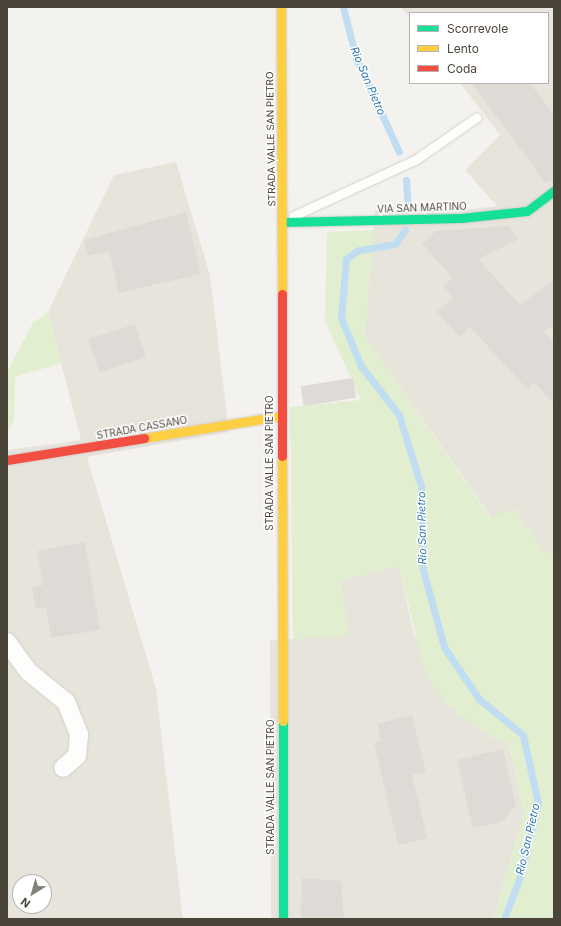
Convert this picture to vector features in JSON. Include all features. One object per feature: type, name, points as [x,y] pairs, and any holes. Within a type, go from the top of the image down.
[{"type":"street","name":"STRADA VALLE SAN PIETRO","points":[[281,7],[283,222],[280,416],[283,919]]},
{"type":"street","name":"VIA SAN MARTINO","points":[[283,222],[461,218],[527,211],[554,191]]},
{"type":"street","name":"STRADA CASSANO","points":[[7,460],[280,416]]},
{"type":"street","points":[[7,642],[29,672],[66,702],[79,734],[77,756],[63,768]]},
{"type":"lane","points":[[283,222],[317,203],[368,185],[416,160],[477,118]]},
{"type":"shaded area","points":[[401,7],[554,7],[554,553],[545,553],[515,509],[491,517],[365,336],[375,210],[464,210],[497,206],[465,170],[500,135],[461,84],[549,84],[549,12],[409,12],[409,17]]},
{"type":"shaded area","points":[[176,162],[210,275],[229,432],[87,457],[156,689],[183,919],[7,919],[7,450],[81,440],[48,312],[114,175]]},
{"type":"shaded area","points":[[399,566],[414,635],[493,739],[508,740],[524,813],[493,919],[271,919],[270,640],[293,639],[341,580]]},
{"type":"green space","points":[[374,230],[365,336],[490,517],[515,509],[545,553],[554,553],[553,919],[493,919],[524,813],[508,740],[493,739],[448,706],[425,672],[399,566],[341,580],[349,636],[293,639],[290,407],[361,400],[325,321],[327,232]]},
{"type":"green space","points":[[48,312],[61,363],[15,377],[14,420],[7,433],[7,372],[33,323]]},
{"type":"building","points":[[472,84],[531,84],[554,115],[554,179],[545,182]]},
{"type":"building","points":[[186,212],[201,274],[119,293],[109,251],[88,256],[84,240]]},
{"type":"building","points":[[508,226],[519,239],[478,259],[520,305],[554,280],[554,325],[544,332],[554,343],[554,404],[534,382],[527,389],[470,327],[459,337],[437,312],[453,297],[443,286],[453,278],[422,244],[436,231]]},
{"type":"building","points":[[135,324],[146,357],[99,372],[88,339]]},
{"type":"building","points":[[353,378],[356,398],[304,406],[301,386]]},
{"type":"building","points":[[85,542],[100,630],[51,638],[46,607],[36,609],[32,587],[43,585],[37,551]]},
{"type":"building","points":[[412,715],[426,772],[412,775],[427,838],[398,845],[374,743],[381,742],[377,724]]},
{"type":"building","points":[[503,749],[516,805],[502,822],[473,828],[457,760]]},
{"type":"building","points":[[302,878],[341,881],[344,919],[301,919]]},
{"type":"waterway","name":"Rio San Pietro","points":[[343,7],[356,58],[399,152]]},
{"type":"waterway","name":"Rio San Pietro","points":[[406,180],[408,208]]},
{"type":"waterway","name":"Rio San Pietro","points":[[405,230],[395,244],[357,251],[346,259],[341,318],[361,366],[399,415],[421,486],[423,570],[444,647],[479,699],[523,735],[538,803],[521,874],[504,919]]},
{"type":"traffic: fast","points":[[283,222],[461,218],[527,211],[554,191]]},
{"type":"traffic: fast","points":[[283,721],[283,919]]},
{"type":"traffic: slow","points":[[281,7],[282,294]]},
{"type":"traffic: slow","points":[[144,438],[280,416]]},
{"type":"traffic: slow","points":[[282,456],[283,721]]},
{"type":"traffic: jam","points":[[282,294],[282,456]]},
{"type":"traffic: jam","points":[[7,460],[144,438]]}]
